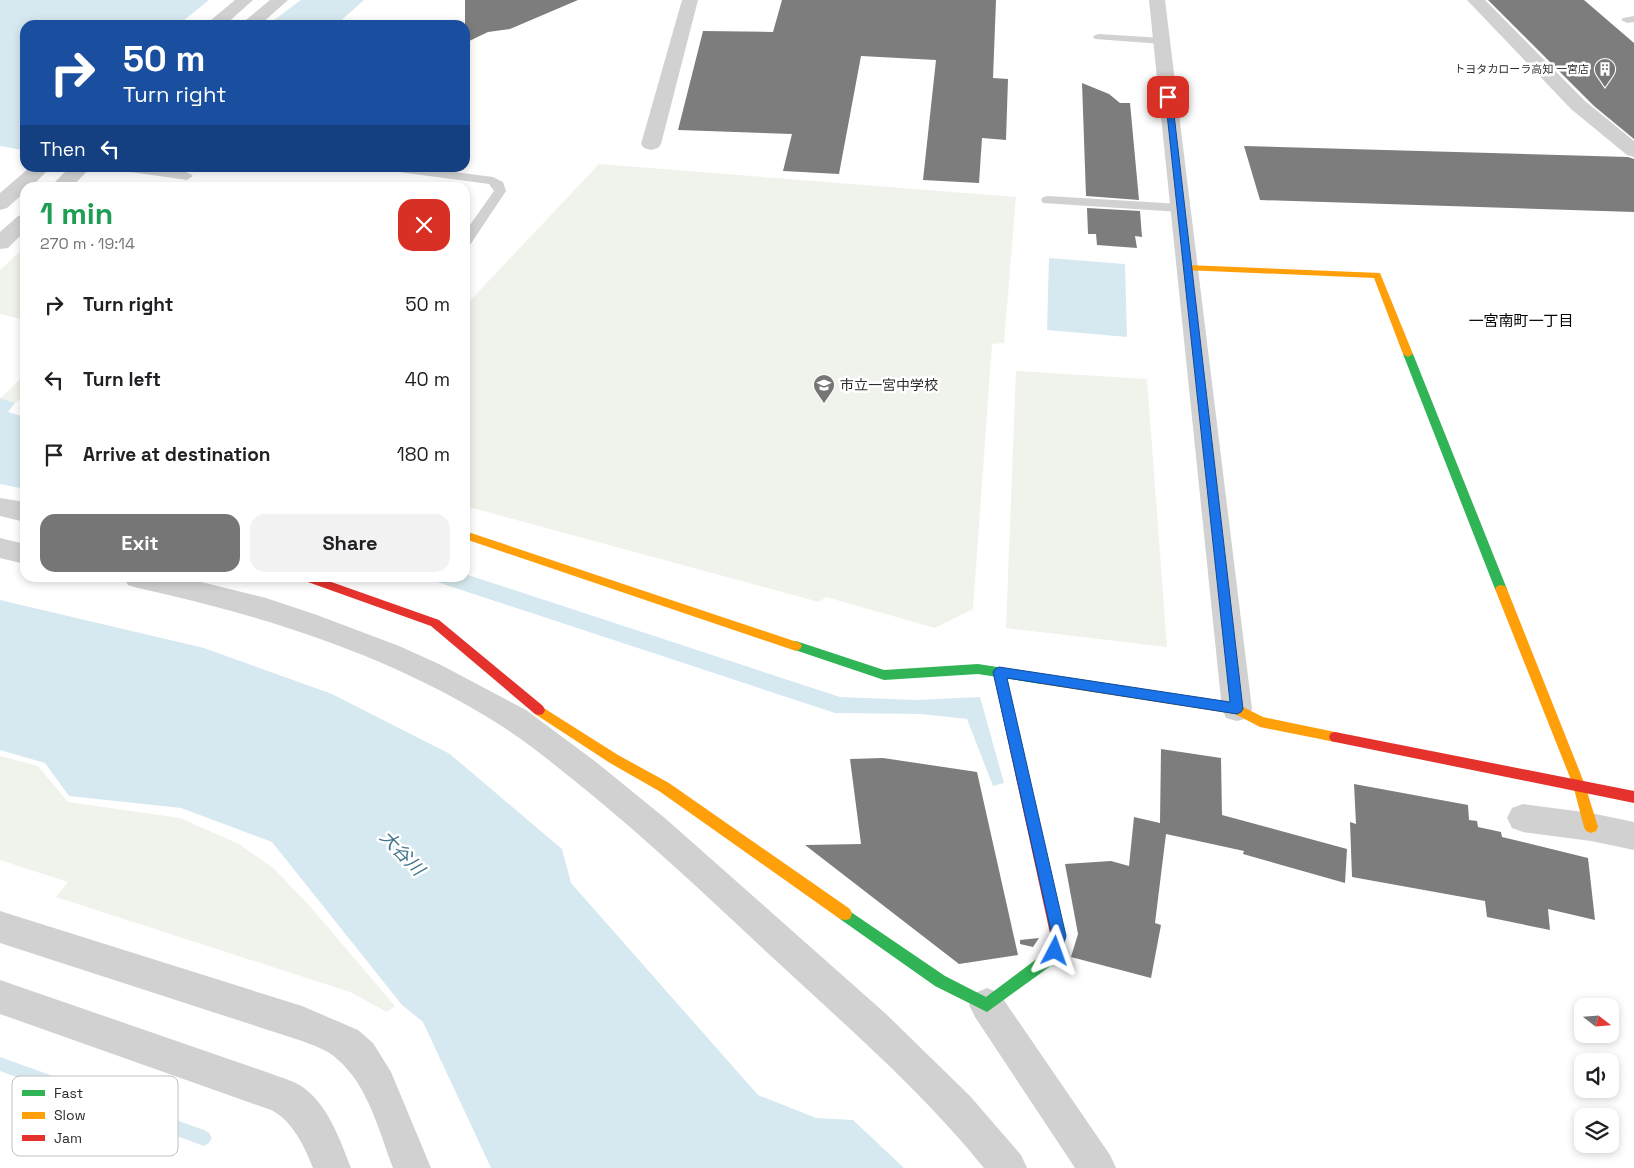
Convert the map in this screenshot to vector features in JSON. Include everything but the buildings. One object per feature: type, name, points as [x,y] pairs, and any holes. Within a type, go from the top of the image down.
[{"type":"street","points":[[220,20],[245,0]]},
{"type":"street","points":[[255,20],[280,0]]},
{"type":"street","points":[[651,144],[690,0]]},
{"type":"street","points":[[1157,0],[1237,709]]},
{"type":"street","points":[[1475,0],[1578,105],[1634,152]]},
{"type":"street","points":[[24,182],[36,172]]},
{"type":"street","points":[[65,182],[76,172]]},
{"type":"street","points":[[0,204],[20,186]]},
{"type":"street","points":[[0,243],[20,225]]},
{"type":"street","points":[[1187,268],[1377,275],[1579,785],[1591,827]]},
{"type":"street","points":[[0,507],[20,511]]},
{"type":"street","points":[[470,537],[884,675],[978,669],[1237,709],[1260,722],[1634,797]]},
{"type":"street","points":[[0,548],[20,553]]},
{"type":"street","points":[[159,582],[200,590],[278,612],[391,654],[441,678],[513,718],[614,759],[664,787],[940,981],[987,1005],[1098,1168]]},
{"type":"street","points":[[320,582],[435,623],[532,706],[559,738],[612,794],[761,924],[911,1060],[988,1143],[1008,1168]]},
{"type":"street","points":[[987,1005],[1047,960],[1055,951],[1059,936],[999,672]]},
{"type":"street","points":[[1523,818],[1591,827],[1634,836]]},
{"type":"street","points":[[0,926],[302,1023],[349,1045],[363,1058],[372,1075],[412,1168]]},
{"type":"street","points":[[0,997],[272,1092],[290,1100],[310,1124],[324,1146],[332,1168]]},
{"type":"lane","points":[[1099,37],[1162,41]]},
{"type":"lane","points":[[183,182],[192,172]]},
{"type":"lane","points":[[428,172],[493,181],[498,185],[500,190],[470,235]]},
{"type":"lane","points":[[1048,200],[1180,208]]},
{"type":"shaded area","points":[[599,164],[1016,197],[1004,343],[992,344],[973,609],[935,628],[826,597],[819,602],[470,507],[470,301]]},
{"type":"shaded area","points":[[20,252],[20,319],[0,314],[0,270]]},
{"type":"shaded area","points":[[1016,371],[1147,379],[1167,647],[1006,628]]},
{"type":"shaded area","points":[[20,379],[20,399],[15,403],[1,398]]},
{"type":"shaded area","points":[[0,756],[38,766],[68,802],[180,818],[239,844],[273,868],[308,904],[395,1006],[387,1012],[350,992],[56,897],[68,882],[0,860]]},
{"type":"water","points":[[0,0],[209,0],[184,20],[20,20],[20,150],[0,146]]},
{"type":"water","points":[[301,0],[364,0],[342,20],[274,20]]},
{"type":"water","points":[[1049,258],[1125,264],[1127,337],[1047,330]]},
{"type":"water","points":[[0,398],[15,403],[8,412],[20,416],[20,488],[0,484]]},
{"type":"water","points":[[470,576],[840,697],[916,700],[980,697],[1004,783],[993,786],[967,719],[921,714],[835,713],[437,582],[470,582]]},
{"type":"water","name":"大谷川","points":[[0,600],[204,648],[332,694],[450,754],[562,849],[571,883],[758,1095],[816,1118],[853,1120],[904,1168],[491,1168],[423,1022],[402,1005],[272,842],[181,808],[69,796],[45,763],[0,750]]},
{"type":"waterway","points":[[0,1064],[33,1076]]},
{"type":"waterway","points":[[178,1129],[204,1138]]},
{"type":"traffic: fast","points":[[1408,354],[1501,589]]},
{"type":"traffic: fast","points":[[796,646],[884,675],[978,669],[1041,679]]},
{"type":"traffic: fast","points":[[845,914],[940,981],[987,1005],[1047,960],[1055,951],[1058,938]]},
{"type":"traffic: slow","points":[[1187,268],[1377,275],[1408,354]]},
{"type":"traffic: slow","points":[[470,537],[796,646]]},
{"type":"traffic: slow","points":[[1501,589],[1579,785],[1591,827]]},
{"type":"traffic: slow","points":[[1041,679],[1237,709],[1260,722],[1335,737]]},
{"type":"traffic: slow","points":[[539,710],[614,759],[664,787],[845,914]]},
{"type":"traffic: jam","points":[[320,582],[435,623],[539,710]]},
{"type":"traffic: jam","points":[[999,672],[1058,938]]},
{"type":"traffic: jam","points":[[1335,737],[1634,797]]},
{"type":"place","name":"トヨタカローラ高知 一宮店","points":[[1605,88]]},
{"type":"place","name":"市立一宮中学校","points":[[824,404]]},
{"type":"district","name":"一宮南町一丁目","points":[[1521,321]]},
{"type":"route","points":[[1055,951],[1059,936],[999,672],[1237,709],[1168,97]]}]
